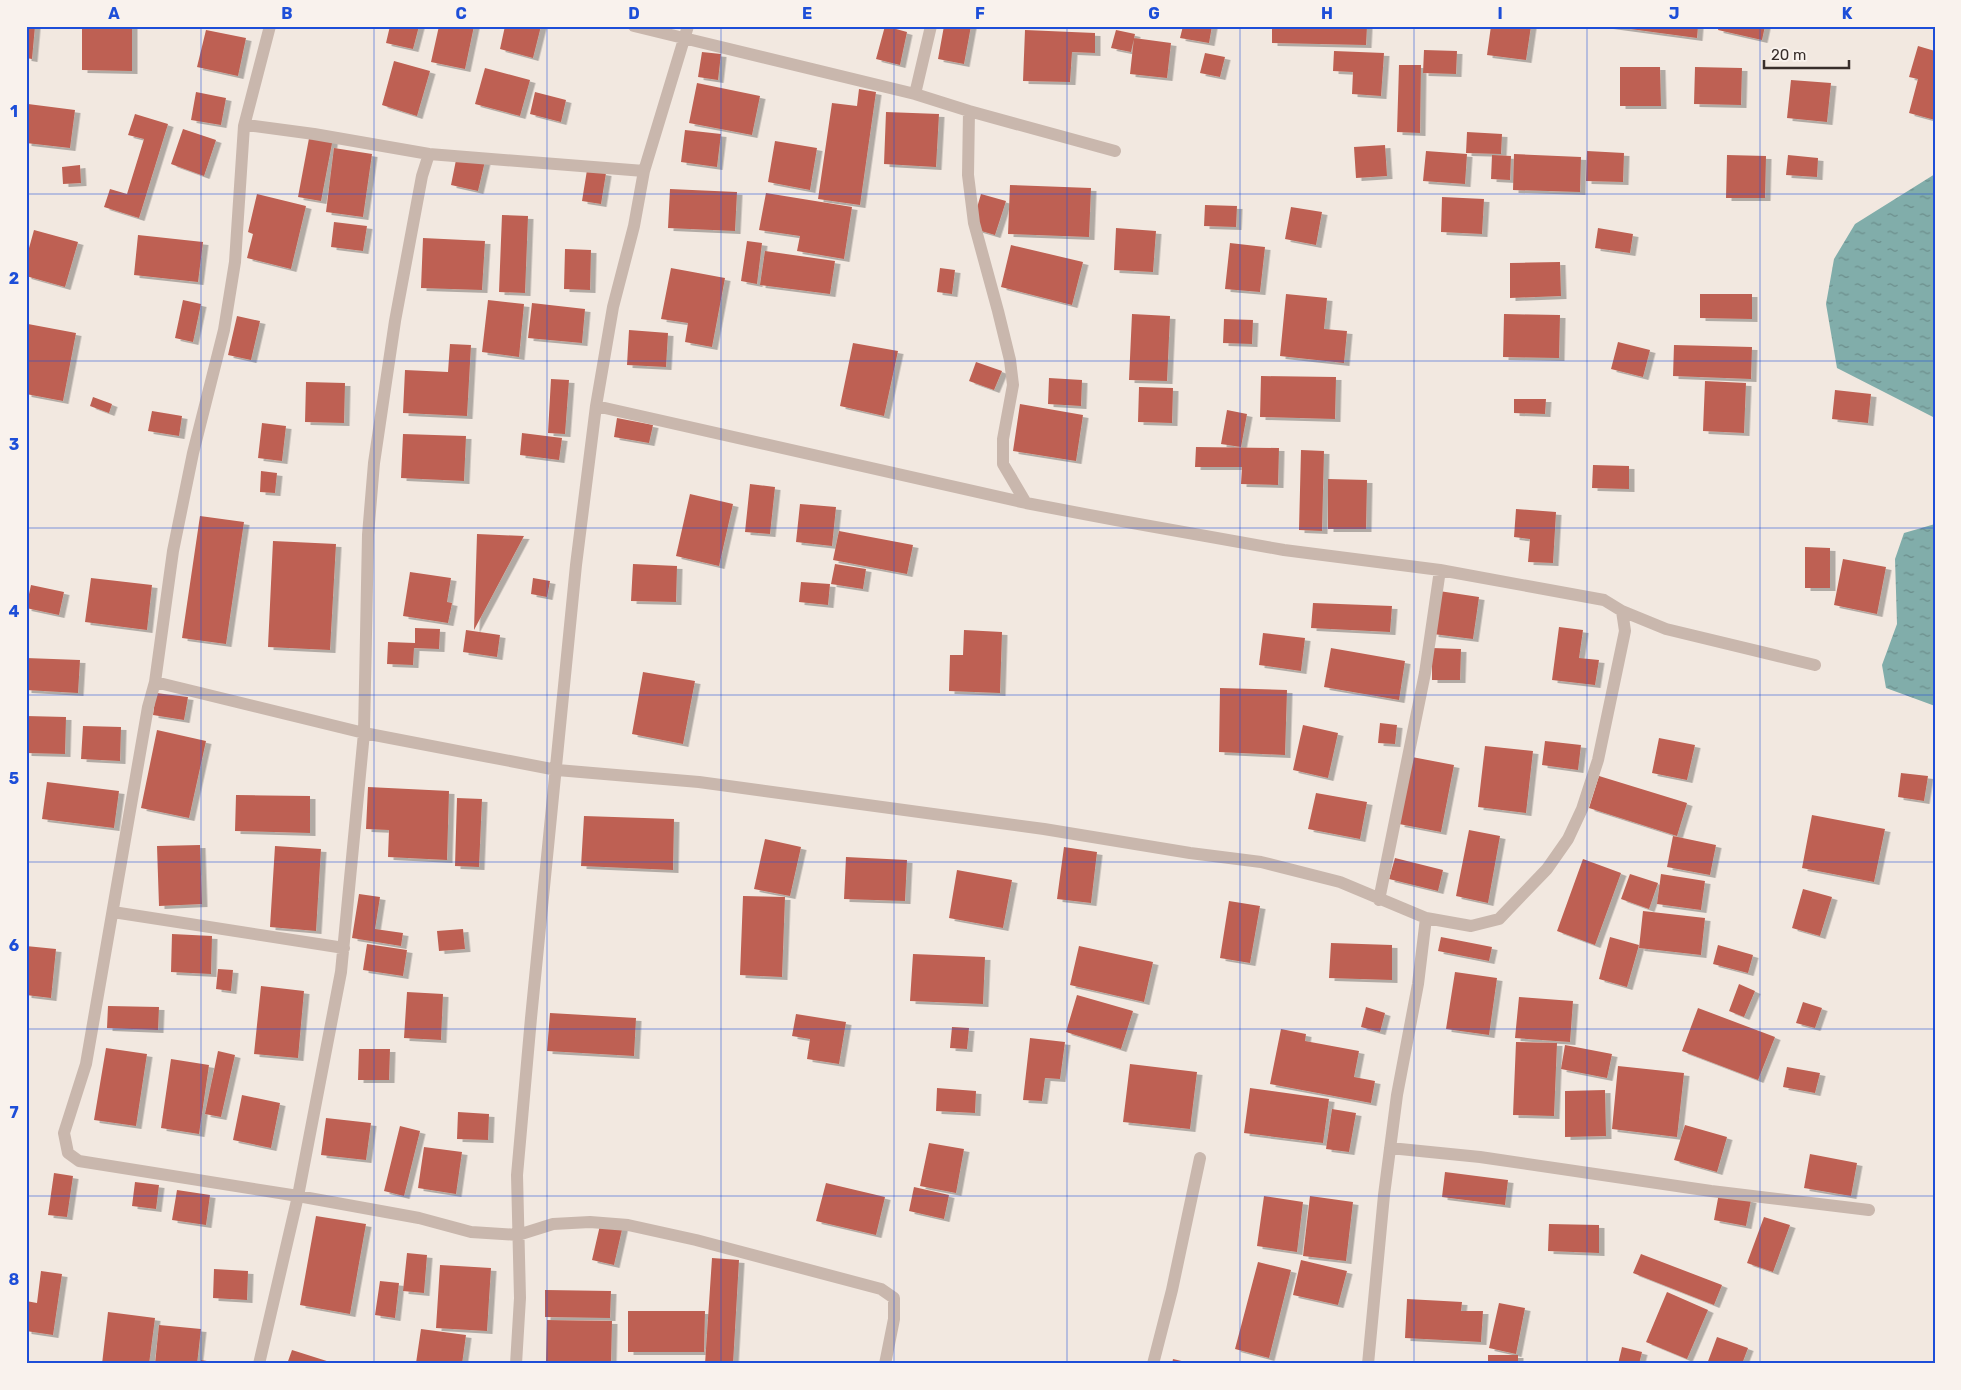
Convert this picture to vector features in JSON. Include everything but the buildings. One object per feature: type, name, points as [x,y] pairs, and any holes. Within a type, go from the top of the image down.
[{"type":"street","points":[[270,26],[244,126],[235,262],[226,321],[193,453],[173,551],[155,682],[148,707],[86,1064],[64,1133],[68,1153],[79,1161],[298,1196],[419,1218],[471,1232],[518,1235],[553,1224],[590,1222],[628,1225],[696,1240],[881,1289],[894,1298],[894,1318],[885,1364]]},
{"type":"street","points":[[634,26],[915,94],[969,111],[1115,151]]},
{"type":"street","points":[[516,1364],[520,1298],[517,1175],[576,565],[596,406],[613,308],[634,226],[644,171],[688,26]]},
{"type":"street","points":[[915,94],[931,26]]},
{"type":"street","points":[[969,111],[968,175],[974,223],[998,311],[1014,385],[1003,439],[1003,464],[1026,502]]},
{"type":"street","points":[[244,126],[314,134],[429,154],[644,171]]},
{"type":"street","points":[[259,1364],[298,1196],[341,972],[364,733],[368,535],[374,463],[395,322],[422,176],[429,154]]},
{"type":"street","points":[[596,406],[1026,502],[1284,550],[1440,570],[1604,600],[1622,611],[1666,629],[1814,665]]},
{"type":"street","points":[[1379,900],[1425,673],[1440,570]]},
{"type":"street","points":[[155,682],[364,733],[557,770],[719,785],[1044,829],[1261,862],[1340,882],[1379,900],[1426,918],[1470,926],[1499,919],[1547,869],[1568,839],[1582,808],[1598,760],[1625,631],[1622,611]]},
{"type":"street","points":[[113,912],[344,948]]},
{"type":"street","points":[[1368,1364],[1396,1095],[1418,984],[1426,918]]},
{"type":"street","points":[[1390,1148],[1480,1157],[1711,1191],[1870,1210]]},
{"type":"street","points":[[1153,1364],[1172,1290],[1200,1158]]},
{"type":"water","points":[[1935,174],[1935,418],[1837,368],[1826,304],[1834,259],[1855,224]]},
{"type":"water","points":[[1935,524],[1935,706],[1886,688],[1882,665],[1897,624],[1895,559],[1904,533]]}]
